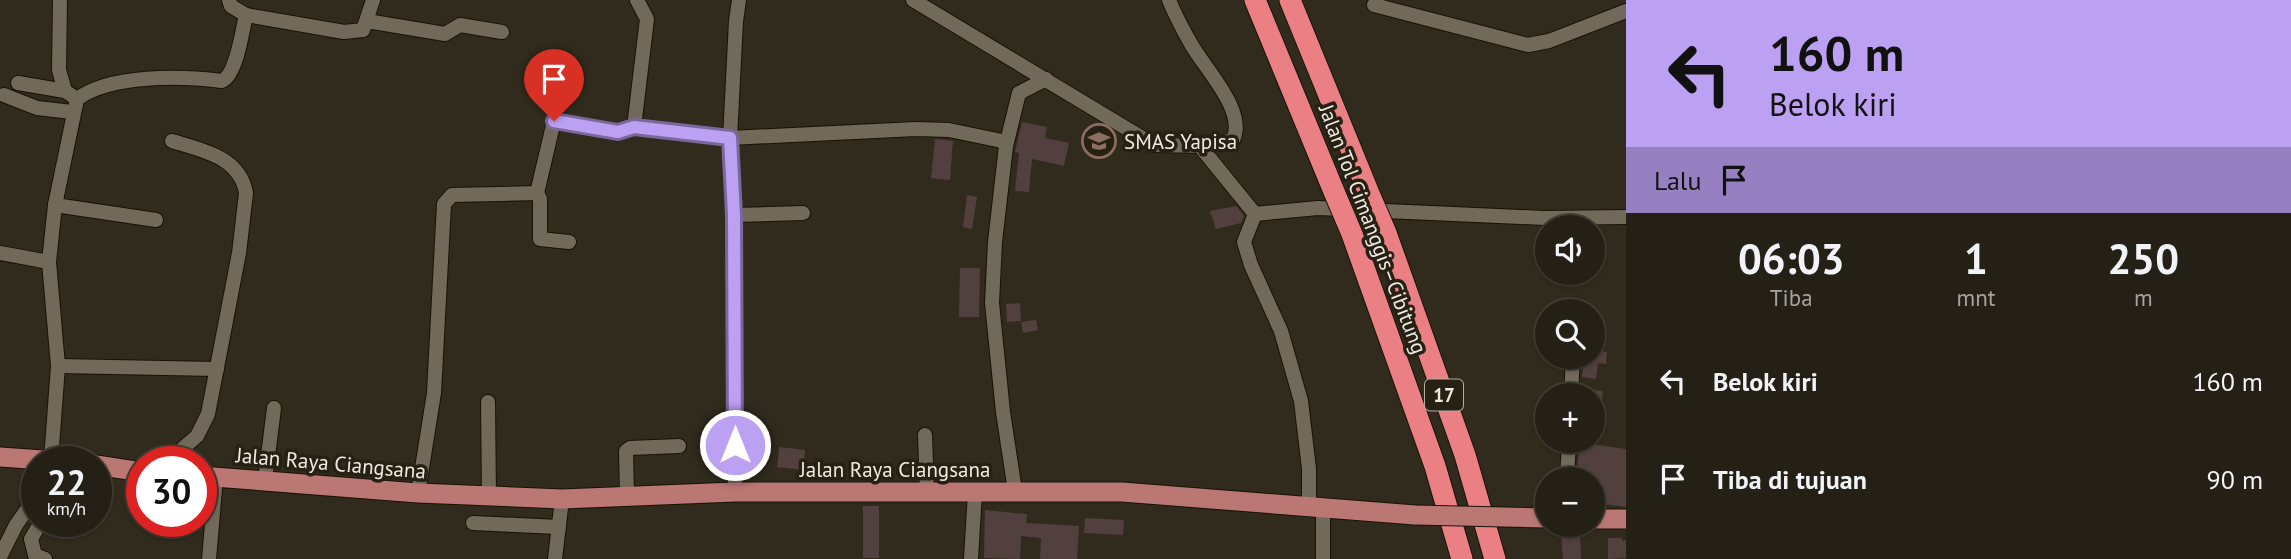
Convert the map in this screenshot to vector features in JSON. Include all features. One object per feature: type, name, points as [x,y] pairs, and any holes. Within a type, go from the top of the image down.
[{"type":"highway","name":"Jalan Tol Cimanggis–Cibitung","points":[[1255,0],[1352,234],[1435,466],[1462,559]]},
{"type":"highway","name":"Jalan Tol Cimanggis–Cibitung","points":[[1290,0],[1386,233],[1465,456],[1495,559]]},
{"type":"main road","points":[[0,457],[21,458]]},
{"type":"main road","name":"Jalan Raya Ciangsana","points":[[217,477],[489,498],[562,499],[736,492],[1122,492],[1415,515],[1535,518]]},
{"type":"main road","points":[[1605,519],[1626,519]]},
{"type":"street","points":[[229,0],[231,6],[246,15],[344,32],[363,30],[373,0]]},
{"type":"street","points":[[634,127],[647,19],[637,0]]},
{"type":"street","points":[[736,492],[734,215],[730,138],[739,0]]},
{"type":"street","points":[[913,0],[1154,145],[1203,146],[1233,140],[1236,118],[1229,102],[1191,45],[1169,0]]},
{"type":"street","points":[[61,446],[58,366],[49,262],[71,101],[60,70],[63,2]]},
{"type":"street","points":[[1374,5],[1528,46],[1549,41],[1626,11]]},
{"type":"street","points":[[4,95],[37,108],[71,101],[89,92],[148,79],[182,76],[227,79],[232,71],[246,15]]},
{"type":"street","points":[[368,21],[445,34],[460,25],[502,32]]},
{"type":"street","points":[[1015,491],[1003,412],[992,303],[995,242],[1006,146],[1019,93],[1046,79]]},
{"type":"street","points":[[18,83],[71,101]]},
{"type":"street","points":[[569,242],[540,239],[540,199],[537,193],[554,121],[618,132],[634,127],[730,138],[916,129],[948,130],[1002,141],[1006,146]]},
{"type":"street","points":[[172,141],[211,152],[225,159],[245,185],[246,193],[239,253],[208,414],[197,436],[185,446]]},
{"type":"street","points":[[1203,146],[1203,150],[1255,214]]},
{"type":"street","points":[[418,494],[433,393],[444,204],[452,195],[537,193]]},
{"type":"street","points":[[55,205],[156,220]]},
{"type":"street","points":[[1255,214],[1318,208],[1544,219],[1626,217]]},
{"type":"street","points":[[734,215],[803,213]]},
{"type":"street","points":[[1255,214],[1244,242],[1251,265],[1281,331],[1301,401],[1308,469],[1323,559]]},
{"type":"street","points":[[0,253],[49,262]]},
{"type":"street","points":[[58,366],[217,369]]},
{"type":"street","points":[[488,402],[489,498]]},
{"type":"street","points":[[265,480],[274,408]]},
{"type":"street","points":[[925,435],[927,492]]},
{"type":"street","points":[[627,496],[626,451],[630,448],[679,446]]},
{"type":"street","points":[[971,559],[975,492]]},
{"type":"street","points":[[555,559],[562,499]]},
{"type":"street","points":[[0,556],[21,518]]},
{"type":"street","points":[[473,523],[559,527]]},
{"type":"street","points":[[32,537],[36,555],[45,559]]},
{"type":"street","points":[[209,537],[209,559]]},
{"type":"building","points":[[1022,122],[1047,127],[1045,138],[1069,143],[1064,166],[1032,159],[1029,192],[1015,191],[1019,153],[1015,152]]},
{"type":"building","points":[[935,139],[953,141],[950,180],[931,178]]},
{"type":"building","points":[[967,195],[977,197],[972,229],[963,227]]},
{"type":"building","points":[[1236,206],[1244,216],[1241,223],[1216,229],[1210,211]]},
{"type":"building","points":[[960,268],[980,268],[979,317],[959,317]]},
{"type":"building","points":[[1020,303],[1021,321],[1007,322],[1006,304]]},
{"type":"building","points":[[1036,320],[1038,330],[1023,333],[1021,322]]},
{"type":"building","points":[[1583,369],[1597,369],[1596,379],[1582,377]]},
{"type":"building","points":[[1605,446],[1626,449],[1626,507],[1605,504],[1605,467],[1578,467],[1578,453],[1605,453]]},
{"type":"building","points":[[779,447],[805,450],[803,470],[777,467]]},
{"type":"building","points":[[863,506],[879,506],[879,558],[863,558]]},
{"type":"building","points":[[985,510],[1027,514],[1026,523],[1079,526],[1077,559],[1040,559],[1041,538],[1021,536],[1020,559],[984,558]]},
{"type":"building","points":[[1085,518],[1124,520],[1123,535],[1084,533]]},
{"type":"building","points":[[1561,537],[1580,537],[1581,559],[1563,559]]},
{"type":"building","points":[[1608,538],[1626,540],[1626,558],[1608,559]]},
{"type":"place","name":"SMAS Yapisa","points":[[1099,141]]},
{"type":"route","points":[[554,121],[618,132],[634,127],[730,138],[734,215],[735,445]]}]
